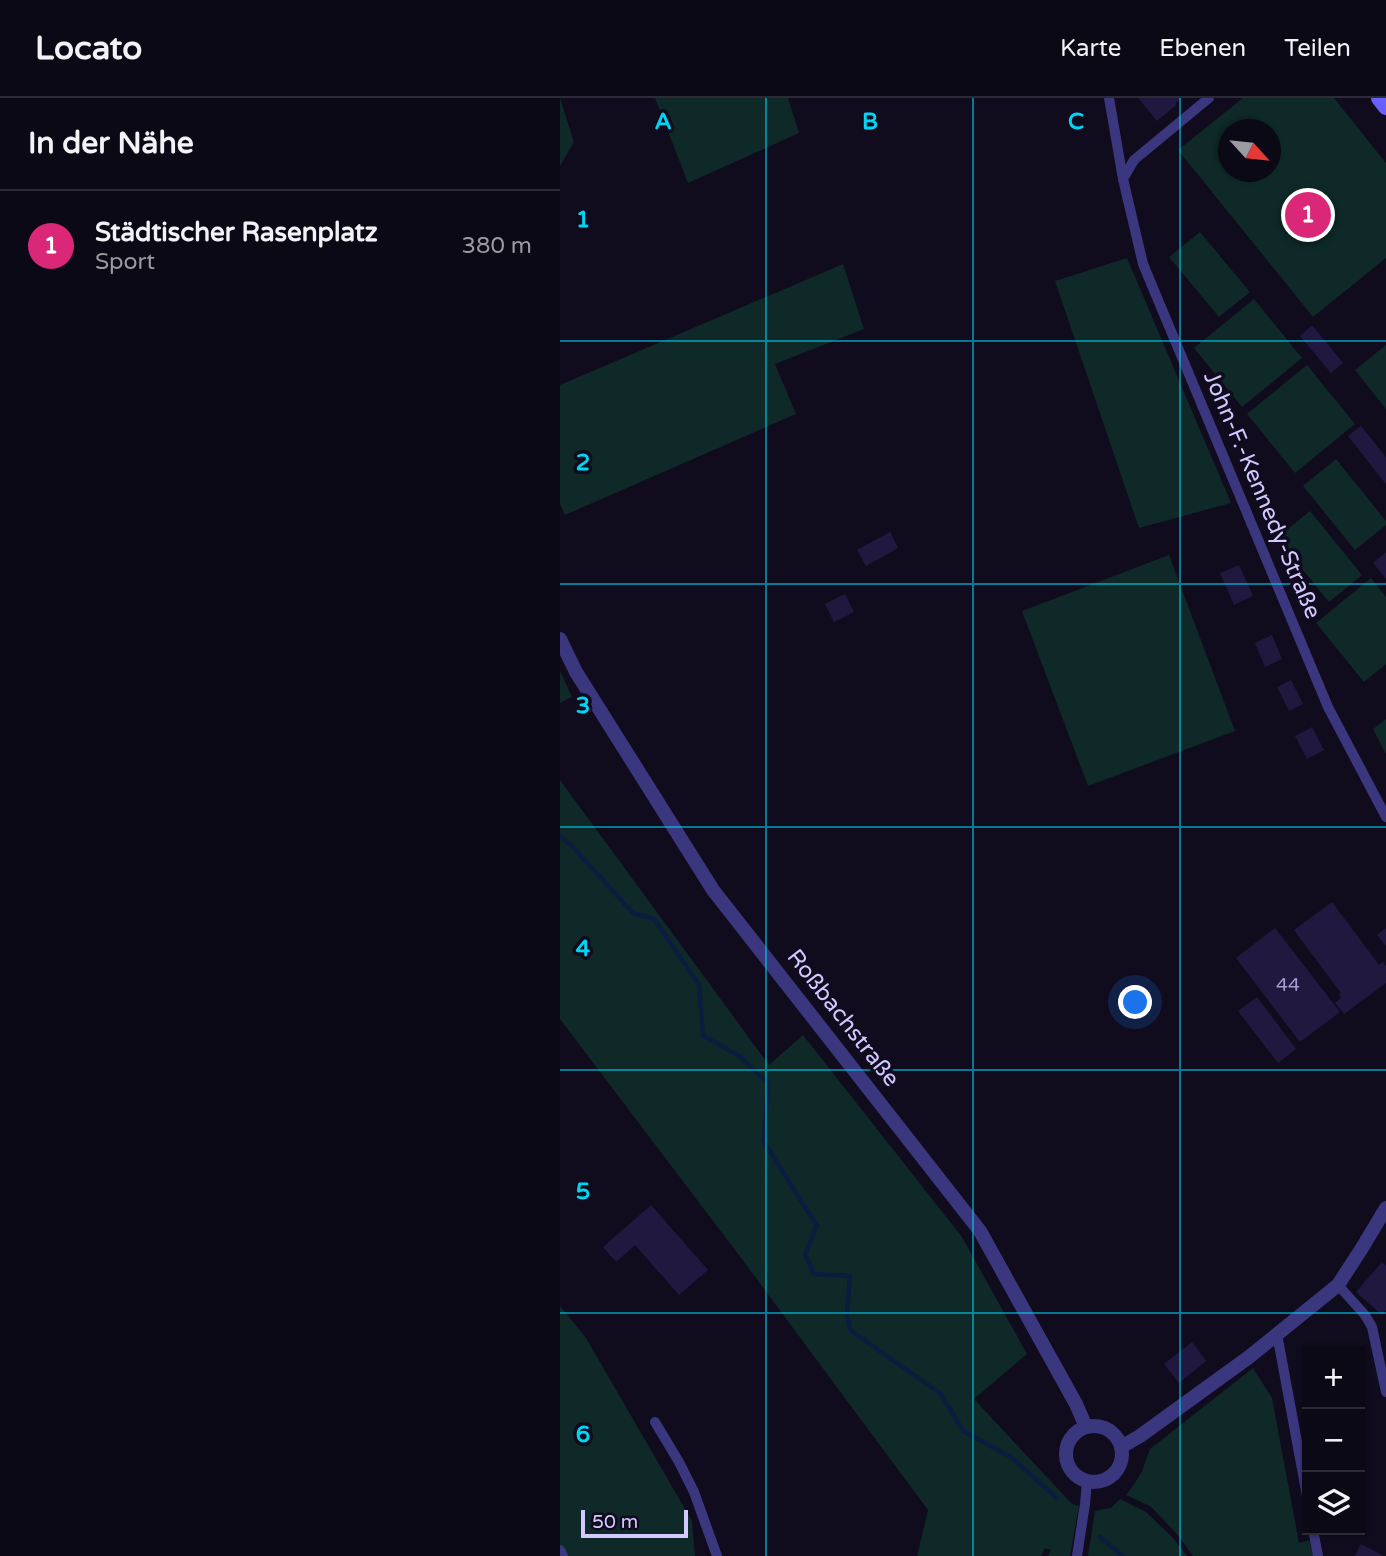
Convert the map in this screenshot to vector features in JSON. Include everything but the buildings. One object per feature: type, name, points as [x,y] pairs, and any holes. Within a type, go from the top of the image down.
[{"type":"main road","points":[[1379,98],[1386,107]]},
{"type":"street","name":"John-F.-Kennedy-Straße","points":[[1109,98],[1123,179],[1148,277],[1328,707],[1386,817]]},
{"type":"street","points":[[1123,179],[1134,160],[1209,98]]},
{"type":"street","name":"Roßbachstraße","points":[[560,639],[576,673],[713,890],[980,1231],[1076,1404],[1086,1427]]},
{"type":"street","points":[[1121,1447],[1249,1357],[1338,1285],[1386,1208]]},
{"type":"street","points":[[1338,1285],[1365,1315],[1372,1327],[1386,1392]]},
{"type":"street","points":[[1277,1334],[1303,1472]]},
{"type":"street","points":[[655,1422],[694,1492],[717,1556]]},
{"type":"street","points":[[1095,1426],[1111,1432],[1121,1447],[1122,1456],[1114,1473],[1097,1482],[1087,1481],[1072,1471],[1066,1454],[1072,1437],[1086,1427],[1095,1426]]},
{"type":"street","points":[[1077,1556],[1087,1481]]},
{"type":"street","points":[[1314,1535],[1318,1556]]},
{"type":"street","points":[[560,1550],[563,1556]]},
{"type":"green space","points":[[560,98],[574,142],[560,166]]},
{"type":"green space","points":[[655,98],[788,98],[799,133],[688,183]]},
{"type":"green space","points":[[1243,98],[1334,98],[1386,163],[1386,258],[1313,317],[1178,150]]},
{"type":"green space","points":[[1200,232],[1250,292],[1219,317],[1169,257]]},
{"type":"green space","points":[[1127,258],[1231,503],[1139,528],[1055,281]]},
{"type":"green space","points":[[843,264],[864,329],[775,364],[796,414],[565,515],[560,504],[560,385]]},
{"type":"green space","points":[[1254,299],[1302,358],[1242,407],[1194,348]]},
{"type":"green space","points":[[1386,345],[1386,409],[1355,370]]},
{"type":"green space","points":[[1307,365],[1355,424],[1295,473],[1247,414]]},
{"type":"green space","points":[[1336,459],[1386,521],[1386,525],[1355,550],[1303,486]]},
{"type":"green space","points":[[1310,511],[1362,575],[1329,602],[1277,538]]},
{"type":"green space","points":[[1169,555],[1235,731],[1088,786],[1022,611]]},
{"type":"green space","points":[[1371,578],[1386,597],[1386,664],[1364,682],[1316,623]]},
{"type":"green space","points":[[560,671],[572,697],[560,703]]},
{"type":"green space","points":[[1386,719],[1386,754],[1373,729]]},
{"type":"green space","points":[[560,780],[769,1065],[803,1035],[962,1237],[1027,1354],[974,1399],[1072,1504],[1079,1506],[1070,1556],[1048,1556],[1051,1550],[1045,1548],[1041,1556],[917,1556],[928,1510],[560,1019]]},
{"type":"green space","points":[[560,1306],[586,1338],[692,1521],[695,1556],[560,1556]]},
{"type":"green space","points":[[1253,1368],[1272,1398],[1299,1543],[1309,1540],[1313,1556],[1193,1556],[1177,1534],[1150,1506],[1126,1495],[1142,1471],[1150,1449]]},
{"type":"green space","points":[[1120,1499],[1146,1512],[1187,1556],[1088,1556],[1095,1511],[1111,1508]]},
{"type":"waterway","points":[[560,836],[633,913],[654,919],[699,985],[703,1036],[738,1055],[768,1083],[764,1142],[817,1226],[805,1254],[814,1274],[850,1276],[847,1314],[850,1330],[941,1394],[963,1431],[1011,1457],[1057,1498]]},
{"type":"waterway","points":[[1100,1537],[1123,1556]]},
{"type":"place","name":"Städtischer Rasenplatz","points":[[1308,215]]}]
